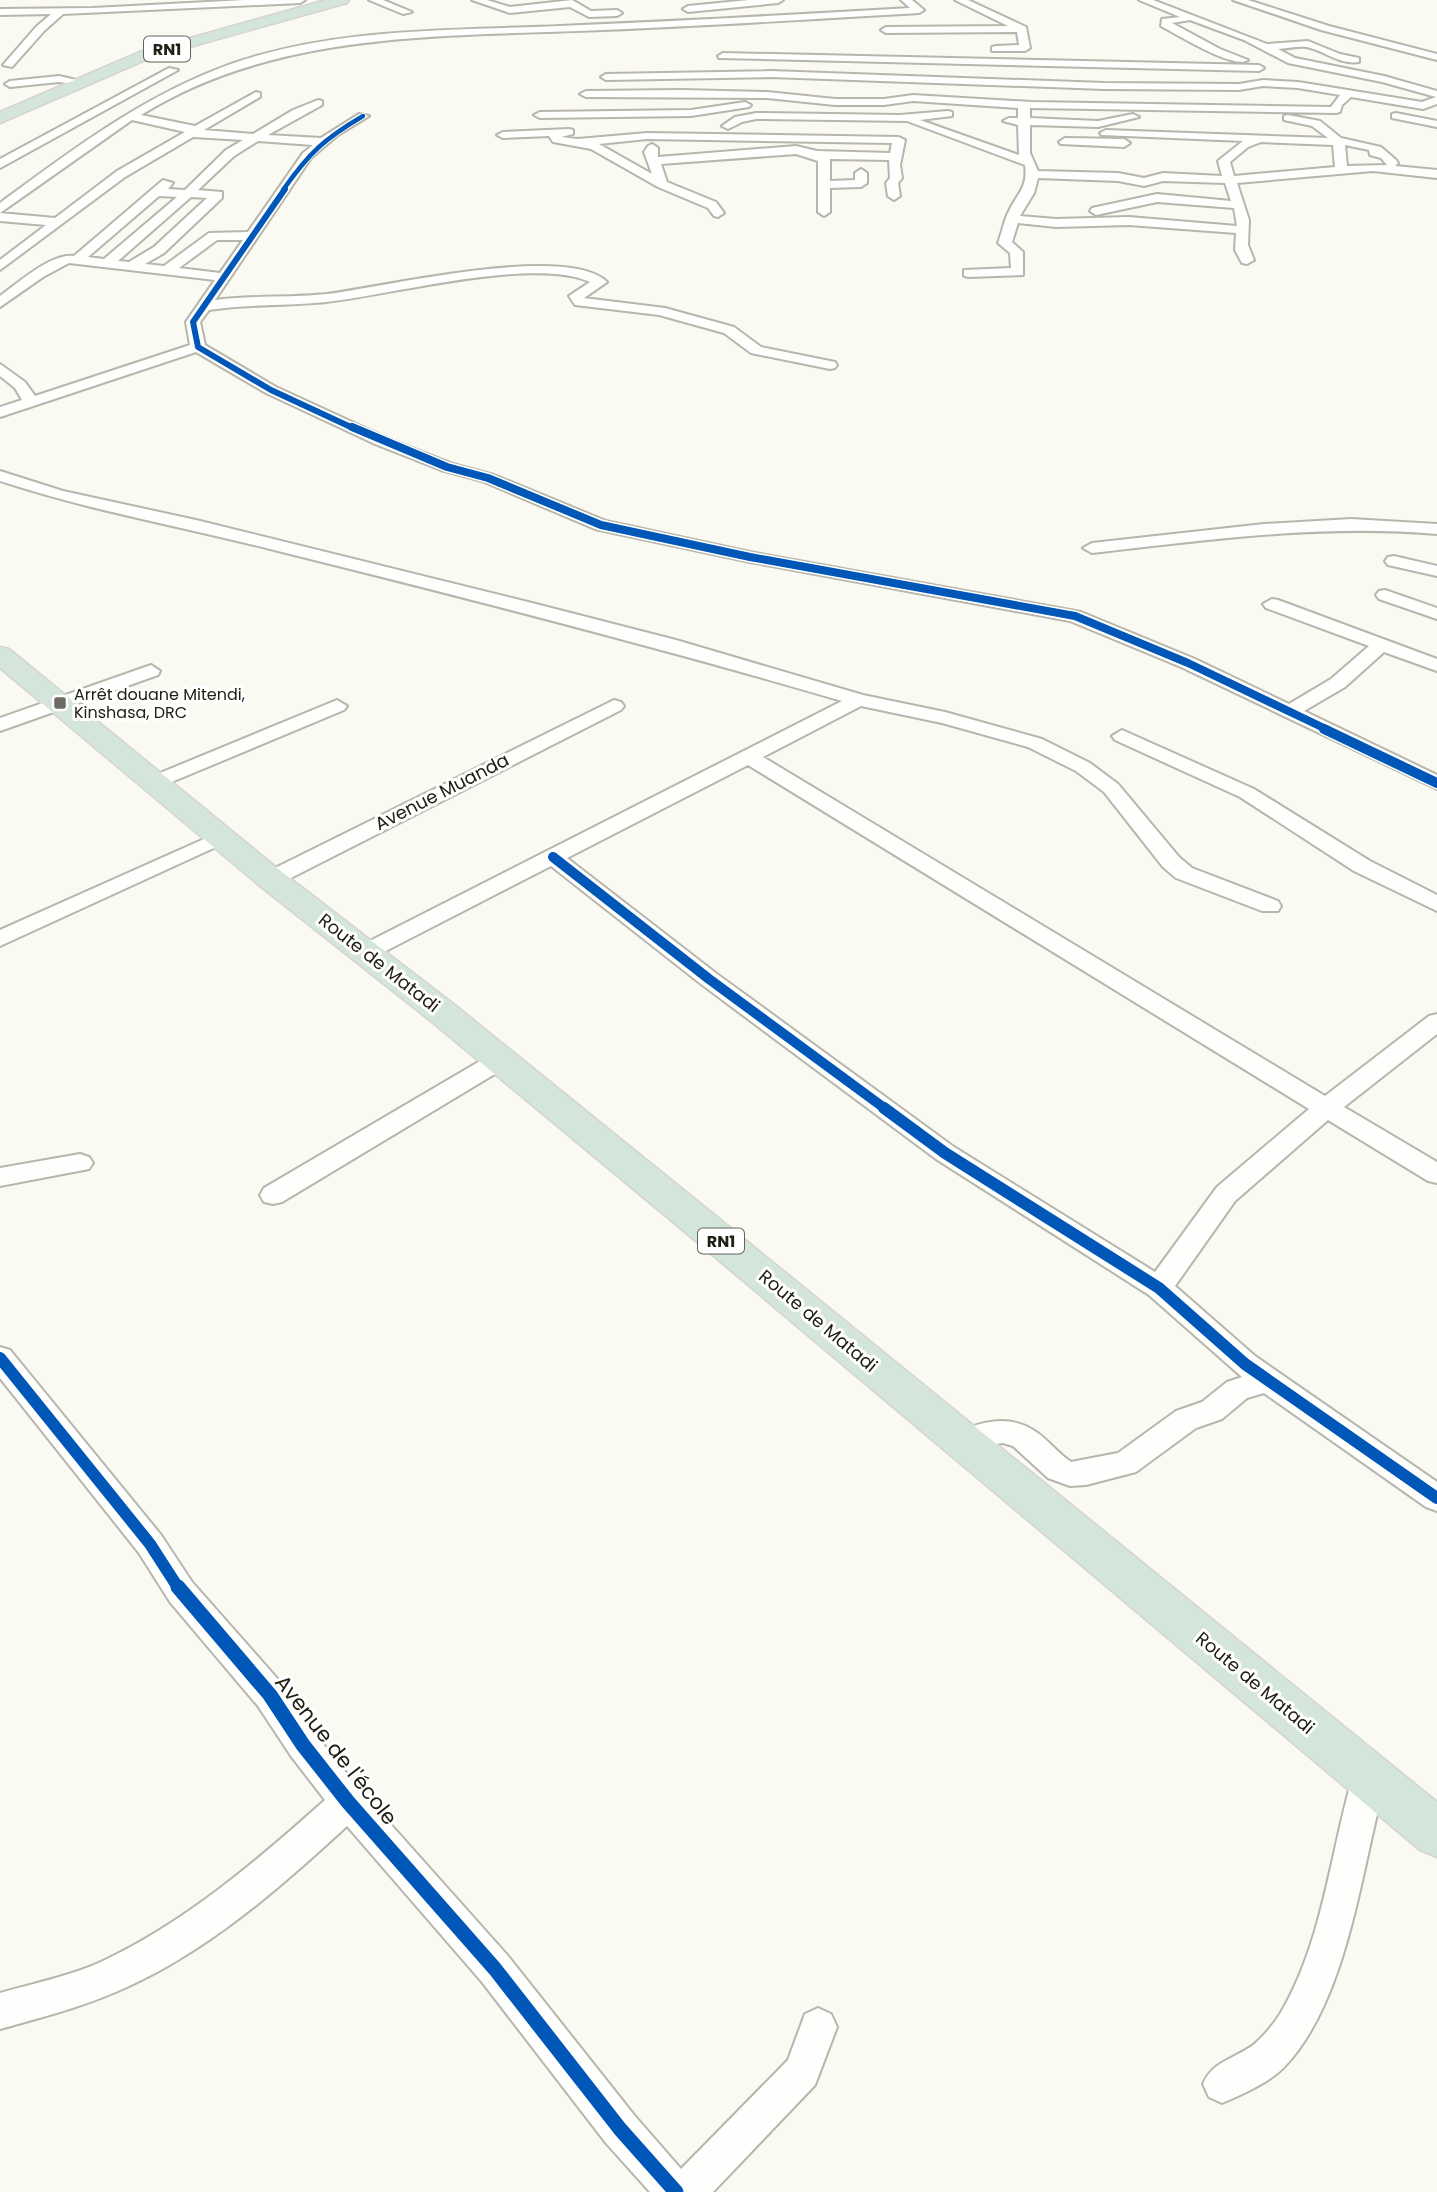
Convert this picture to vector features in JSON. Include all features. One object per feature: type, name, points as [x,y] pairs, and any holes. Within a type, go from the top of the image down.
[{"type":"highway","name":"RN1","points":[[0,118],[145,55],[342,0]]},
{"type":"highway","name":"Route de Matadi","points":[[0,655],[271,878],[500,1060],[1437,1833]]},
{"type":"street","points":[[0,12],[59,13],[126,7],[300,0]]},
{"type":"street","points":[[374,0],[407,12]]},
{"type":"street","points":[[477,0],[510,10],[569,2],[593,15],[625,13]]},
{"type":"street","points":[[673,10],[716,3],[778,0]]},
{"type":"street","points":[[716,32],[746,20],[919,10],[906,0]]},
{"type":"street","points":[[960,0],[1022,29]]},
{"type":"street","points":[[1144,0],[1267,47],[1285,58],[1384,79],[1431,101]]},
{"type":"street","points":[[1238,0],[1437,57]]},
{"type":"street","points":[[716,3],[738,12],[746,20]]},
{"type":"street","points":[[110,25],[126,7]]},
{"type":"street","points":[[1220,28],[1247,23],[1272,10]]},
{"type":"street","points":[[8,65],[40,29],[59,13]]},
{"type":"street","points":[[866,15],[871,28],[1022,29]]},
{"type":"street","points":[[1275,26],[1288,23],[1289,16]]},
{"type":"street","points":[[1193,18],[1166,21],[1165,24],[1216,51],[1280,79],[1370,110]]},
{"type":"street","points":[[0,209],[76,151],[129,117],[184,87],[239,65],[297,49],[352,40],[411,35],[716,32],[849,26]]},
{"type":"street","points":[[1004,50],[1025,48],[1022,29]]},
{"type":"street","points":[[716,32],[723,56],[738,67],[794,67],[826,52],[876,52],[1200,98],[1288,96],[1431,101]]},
{"type":"street","points":[[1335,56],[1337,50],[1374,41]]},
{"type":"street","points":[[1267,47],[1308,44],[1335,56],[1368,62]]},
{"type":"street","points":[[983,49],[1041,56],[1068,79]]},
{"type":"street","points":[[1380,66],[1401,65],[1401,59],[1423,53]]},
{"type":"street","points":[[145,55],[173,70],[185,82],[184,87]]},
{"type":"street","points":[[719,75],[716,67],[723,56]]},
{"type":"street","points":[[606,76],[719,75],[738,67],[794,67],[1068,79],[1110,75],[1239,87],[1308,73],[1317,66]]},
{"type":"street","points":[[716,143],[748,117],[860,113],[902,94],[1110,75],[1259,68]]},
{"type":"street","points":[[0,164],[173,70]]},
{"type":"street","points":[[10,84],[59,79],[80,82]]},
{"type":"street","points":[[1280,79],[1288,96]]},
{"type":"street","points":[[1280,79],[1358,84],[1431,101]]},
{"type":"street","points":[[887,102],[589,90],[733,83],[1021,104],[1336,110],[1342,99]]},
{"type":"street","points":[[885,173],[895,157],[913,107],[902,94]]},
{"type":"street","points":[[0,266],[110,183],[191,130],[256,95]]},
{"type":"street","points":[[965,101],[975,111]]},
{"type":"street","points":[[1431,101],[1418,111],[1437,114]]},
{"type":"street","points":[[106,264],[230,153],[292,115],[318,103]]},
{"type":"street","points":[[1005,117],[1021,104]]},
{"type":"street","points":[[969,273],[1017,272],[1016,253],[1005,243],[1015,213],[1031,187],[1031,162],[1021,104]]},
{"type":"street","points":[[540,115],[691,113],[744,105],[908,118],[975,111],[1023,122],[1079,124],[1156,148],[1261,138],[1337,141],[1370,146],[1377,149],[1378,151],[1374,152],[1385,155],[1392,163]]},
{"type":"street","points":[[631,114],[652,147],[664,186],[712,205],[718,213]]},
{"type":"street","points":[[1384,114],[1437,125]]},
{"type":"street","points":[[363,116],[322,142],[299,166],[193,323],[198,346],[271,390],[381,441],[447,467],[488,478],[601,525],[777,562],[1075,616],[1188,663],[1437,783]]},
{"type":"street","points":[[1054,150],[1065,142],[1104,133],[1138,116],[1298,119],[1316,122],[1321,130],[1337,141],[1340,165]]},
{"type":"street","points":[[129,117],[191,130],[322,142]]},
{"type":"street","points":[[1005,117],[1014,144],[1031,162]]},
{"type":"street","points":[[908,118],[1031,162],[1136,181],[1163,177],[1229,180],[1340,165],[1437,165]]},
{"type":"street","points":[[1065,142],[1076,140],[1083,135],[1079,124]]},
{"type":"street","points":[[1437,125],[1426,131],[1437,134]]},
{"type":"street","points":[[652,147],[716,143],[828,128],[900,137]]},
{"type":"street","points":[[158,137],[191,130]]},
{"type":"street","points":[[503,135],[553,133],[559,141],[652,147],[796,150],[817,155],[895,157]]},
{"type":"street","points":[[652,147],[700,138],[900,137]]},
{"type":"street","points":[[700,138],[716,143]]},
{"type":"street","points":[[1247,260],[1240,248],[1243,219],[1225,160],[1244,145],[1261,138]]},
{"type":"street","points":[[586,141],[615,155],[637,173],[661,181]]},
{"type":"street","points":[[1156,148],[1163,177]]},
{"type":"street","points":[[135,150],[133,155],[139,164]]},
{"type":"street","points":[[817,155],[824,159],[824,212]]},
{"type":"street","points":[[1340,165],[1433,175]]},
{"type":"street","points":[[824,179],[861,183],[861,173],[885,173],[896,178],[892,183],[894,196]]},
{"type":"street","points":[[1133,203],[1136,181]]},
{"type":"street","points":[[110,183],[167,182],[218,195],[159,250],[131,267]]},
{"type":"street","points":[[77,260],[167,182]]},
{"type":"street","points":[[10,187],[26,190]]},
{"type":"street","points":[[157,192],[192,189]]},
{"type":"street","points":[[1015,213],[1096,211],[1157,198],[1239,205]]},
{"type":"street","points":[[1015,213],[1056,222],[1129,221],[1241,230]]},
{"type":"street","points":[[0,217],[56,222]]},
{"type":"street","points":[[166,271],[214,236],[250,236]]},
{"type":"street","points":[[0,303],[59,262],[77,260],[222,277]]},
{"type":"street","points":[[204,306],[328,298],[474,275],[566,270],[587,274],[600,282],[576,296],[580,302],[660,311],[729,330],[756,350],[830,365]]},
{"type":"street","points":[[4,406],[31,401],[198,346]]},
{"type":"street","points":[[0,368],[20,385],[31,401]]},
{"type":"street","points":[[0,476],[59,495],[196,525],[536,609],[859,700],[992,730],[1049,748],[1083,767],[1111,788],[1171,862],[1184,873],[1270,906]]},
{"type":"street","points":[[1092,548],[1302,525],[1402,524],[1437,529]]},
{"type":"street","points":[[1394,561],[1437,571]]},
{"type":"street","points":[[1385,595],[1437,614]]},
{"type":"street","points":[[1272,604],[1437,665]]},
{"type":"street","points":[[1289,712],[1339,683],[1382,644]]},
{"type":"street","points":[[0,726],[151,671]]},
{"type":"street","points":[[366,952],[859,700]]},
{"type":"street","points":[[155,782],[337,706]]},
{"type":"street","name":"Avenue Muanda","points":[[271,878],[614,706]]},
{"type":"street","points":[[1122,736],[1247,793],[1362,866],[1437,904]]},
{"type":"street","points":[[747,756],[958,881],[1437,1174]]},
{"type":"street","points":[[0,939],[222,836]]},
{"type":"street","points":[[553,856],[709,979],[945,1153],[1159,1288],[1245,1364],[1437,1498]]},
{"type":"street","points":[[1159,1288],[1226,1195],[1326,1108],[1437,1022]]},
{"type":"street","points":[[272,1195],[500,1060]]},
{"type":"street","points":[[0,1177],[80,1163]]},
{"type":"street","name":"Avenue de l'école","points":[[0,1358],[150,1544],[181,1592],[270,1695],[303,1745],[348,1802],[495,1969],[620,2129],[676,2192]]},
{"type":"street","points":[[965,1442],[983,1434],[1004,1431],[1023,1438],[1058,1469],[1070,1474],[1086,1473],[1126,1463],[1186,1419],[1212,1411],[1237,1390],[1268,1380]]},
{"type":"street","points":[[1222,2084],[1271,2054],[1292,2031],[1315,1986],[1342,1886],[1357,1816],[1369,1779]]},
{"type":"street","points":[[0,2011],[85,1987],[131,1966],[205,1919],[267,1874],[348,1802]]},
{"type":"street","points":[[686,2192],[802,2072],[818,2027]]},
{"type":"cycle path","points":[[363,116],[334,133],[307,156],[193,322],[198,347],[203,351],[271,390],[381,441],[447,467],[488,478],[601,525],[750,557],[1075,616],[1188,663],[1437,783]]},
{"type":"cycle path","points":[[553,857],[709,979],[945,1153],[1159,1288],[1245,1364],[1437,1498]]},
{"type":"cycle path","points":[[0,1358],[150,1544],[181,1592],[270,1695],[303,1745],[348,1802],[495,1969],[620,2129],[676,2192]]},
{"type":"place","name":"Arrêt douane Mitendi, Kinshasa, DRC","points":[[60,703]]}]
